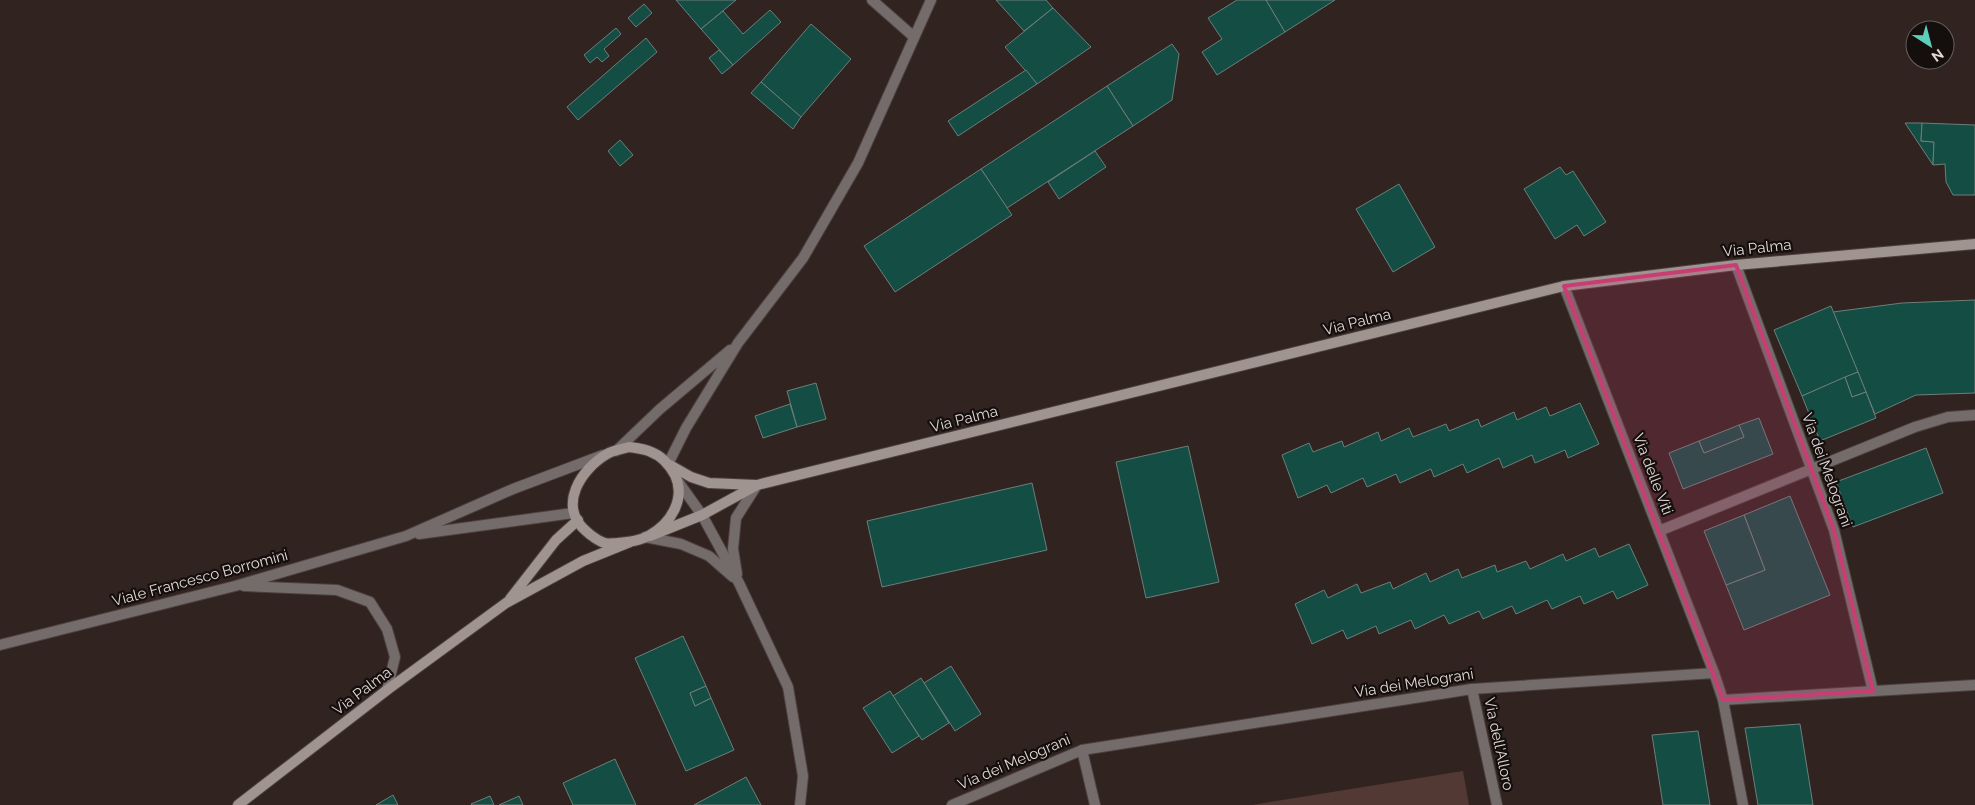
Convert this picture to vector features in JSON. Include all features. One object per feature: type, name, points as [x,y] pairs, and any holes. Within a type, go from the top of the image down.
[{"type":"main road","name":"Via Palma","points":[[757,485],[1564,286],[1736,264],[1975,244]]},
{"type":"main road","points":[[630,542],[605,543],[585,531],[576,517],[573,494],[585,471],[612,452],[629,447],[652,452],[691,478],[708,483],[757,485]]},
{"type":"main road","points":[[647,536],[666,521],[677,507],[680,493],[677,480],[669,465]]},
{"type":"main road","points":[[506,603],[583,561],[702,515],[757,485]]},
{"type":"main road","points":[[506,603],[576,517]]},
{"type":"main road","name":"Via Palma","points":[[238,805],[387,690],[506,603]]},
{"type":"street","points":[[872,0],[914,38]]},
{"type":"street","points":[[669,465],[686,428],[738,343],[803,258],[858,163],[931,0]]},
{"type":"street","name":"Via dei Melograni","points":[[1736,264],[1834,530],[1874,691]]},
{"type":"street","name":"Via delle Viti","points":[[1564,286],[1714,673]]},
{"type":"street","points":[[406,536],[513,489],[612,452],[738,343]]},
{"type":"street","points":[[1659,531],[1915,427],[1948,417],[1975,415]]},
{"type":"street","points":[[677,480],[702,515],[739,583],[788,687],[803,776],[800,805]]},
{"type":"street","points":[[739,583],[733,549],[736,518],[757,485]]},
{"type":"street","points":[[406,536],[576,517]]},
{"type":"street","name":"Viale Francesco Borromini","points":[[0,645],[235,586],[406,536]]},
{"type":"street","points":[[647,536],[681,544],[709,556],[739,583]]},
{"type":"street","points":[[235,586],[337,590],[370,602],[387,629],[395,657],[387,690]]},
{"type":"street","points":[[1714,673],[1723,700],[1743,805]]},
{"type":"street","name":"Via dei Melograni","points":[[952,805],[1082,750],[1472,689],[1714,673]]},
{"type":"street","name":"Via dell'Alloro","points":[[1472,689],[1497,805]]},
{"type":"street","points":[[1723,700],[1874,691],[1974,689]]},
{"type":"street","points":[[1082,750],[1095,805]]},
{"type":"highlighted area","points":[[1736,265],[1834,530],[1873,691],[1723,700],[1564,286]]},
{"type":"shaded area","points":[[1463,771],[1469,805],[1252,805]]},
{"type":"building","points":[[676,0],[736,0],[701,29]]},
{"type":"building","points":[[996,0],[1046,0],[1053,8],[1024,31]]},
{"type":"building","points":[[1237,0],[1266,0],[1285,32],[1217,75],[1202,52],[1222,39],[1208,18]]},
{"type":"building","points":[[1266,0],[1335,0],[1285,32]]},
{"type":"building","points":[[644,4],[652,13],[636,27],[628,18]]},
{"type":"building","points":[[1053,8],[1091,47],[1037,84],[1005,47]]},
{"type":"building","points":[[770,10],[781,22],[733,65],[701,29],[723,11],[743,34]]},
{"type":"building","points":[[811,24],[851,59],[801,117],[761,82]]},
{"type":"building","points":[[616,28],[621,34],[604,49],[609,56],[602,62],[597,57],[590,63],[584,55]]},
{"type":"building","points":[[646,38],[657,52],[578,120],[567,107]]},
{"type":"building","points":[[1172,44],[1179,54],[1172,100],[1133,126],[1107,86]]},
{"type":"building","points":[[719,50],[733,65],[722,74],[709,58]]},
{"type":"building","points":[[1026,70],[1037,84],[958,136],[948,121]]},
{"type":"building","points":[[761,82],[801,117],[793,129],[751,93]]},
{"type":"building","points":[[1107,86],[1133,126],[1007,208],[981,169]]},
{"type":"building","points":[[1905,123],[1922,123],[1921,141],[1934,142],[1933,165]]},
{"type":"building","points":[[1922,123],[1975,125],[1975,195],[1953,195],[1946,182],[1945,164],[1933,165],[1934,142],[1921,141]]},
{"type":"building","points":[[620,140],[633,155],[620,166],[608,151]]},
{"type":"building","points":[[1095,151],[1106,167],[1059,199],[1048,182]]},
{"type":"building","points":[[1560,167],[1566,175],[1573,171],[1606,222],[1584,236],[1577,225],[1555,239],[1524,189]]},
{"type":"building","points":[[981,169],[1012,215],[895,292],[864,246]]},
{"type":"building","points":[[1399,184],[1435,247],[1393,272],[1356,209]]},
{"type":"building","points":[[1975,300],[1975,393],[1916,395],[1875,414],[1833,312],[1902,303]]},
{"type":"building","points":[[1831,306],[1858,372],[1802,396],[1774,330]]},
{"type":"building","points":[[1858,372],[1866,392],[1852,397],[1845,377]]},
{"type":"building","points":[[1845,377],[1852,397],[1866,392],[1876,418],[1820,441],[1802,396]]},
{"type":"building","points":[[816,383],[826,419],[797,427],[787,391]]},
{"type":"building","points":[[1580,403],[1599,444],[1568,458],[1565,450],[1535,463],[1532,455],[1503,468],[1499,458],[1467,473],[1463,464],[1434,477],[1431,469],[1400,483],[1396,474],[1367,487],[1363,478],[1331,493],[1327,485],[1298,498],[1282,455],[1309,443],[1313,452],[1342,441],[1344,447],[1378,432],[1381,441],[1409,428],[1413,437],[1446,424],[1449,431],[1478,419],[1481,427],[1514,412],[1517,420],[1546,407],[1550,416]]},
{"type":"building","points":[[790,404],[797,427],[763,438],[755,416]]},
{"type":"building","points":[[1759,418],[1773,454],[1683,489],[1669,453],[1699,441],[1704,453],[1744,437],[1739,425]]},
{"type":"building","points":[[1739,425],[1744,437],[1704,453],[1699,441]]},
{"type":"building","points":[[1188,446],[1219,582],[1146,598],[1116,462]]},
{"type":"building","points":[[1926,448],[1943,493],[1853,527],[1836,482]]},
{"type":"building","points":[[1032,483],[1047,550],[882,587],[867,521]]},
{"type":"building","points":[[1790,496],[1830,595],[1744,630],[1726,585],[1765,570],[1744,515]]},
{"type":"building","points":[[1744,515],[1765,570],[1726,585],[1704,531]]},
{"type":"building","points":[[1629,544],[1648,585],[1617,599],[1613,591],[1584,604],[1580,596],[1552,609],[1547,600],[1516,614],[1512,606],[1483,619],[1479,611],[1449,624],[1444,615],[1415,629],[1411,620],[1379,634],[1376,626],[1347,639],[1343,630],[1312,644],[1295,604],[1324,590],[1328,598],[1357,584],[1361,593],[1390,582],[1393,589],[1426,573],[1430,582],[1458,569],[1462,578],[1495,565],[1497,572],[1526,561],[1530,569],[1563,554],[1566,561],[1595,548],[1599,557]]},
{"type":"building","points":[[683,636],[706,686],[690,693],[695,706],[711,698],[734,750],[686,771],[635,658]]},
{"type":"building","points":[[951,666],[981,714],[955,731],[924,683]]},
{"type":"building","points":[[921,678],[949,723],[922,740],[893,696]]},
{"type":"building","points":[[706,686],[711,698],[695,706],[690,693]]},
{"type":"building","points":[[890,691],[919,736],[892,753],[863,708]]},
{"type":"building","points":[[1800,724],[1813,805],[1758,805],[1745,728]]},
{"type":"building","points":[[1698,731],[1710,805],[1663,805],[1652,735]]},
{"type":"building","points":[[615,759],[636,805],[573,805],[563,783]]},
{"type":"building","points":[[746,777],[761,805],[694,805]]},
{"type":"building","points":[[393,795],[398,805],[376,805]]},
{"type":"building","points":[[490,796],[494,805],[471,804]]},
{"type":"building","points":[[519,796],[523,805],[499,805]]}]
